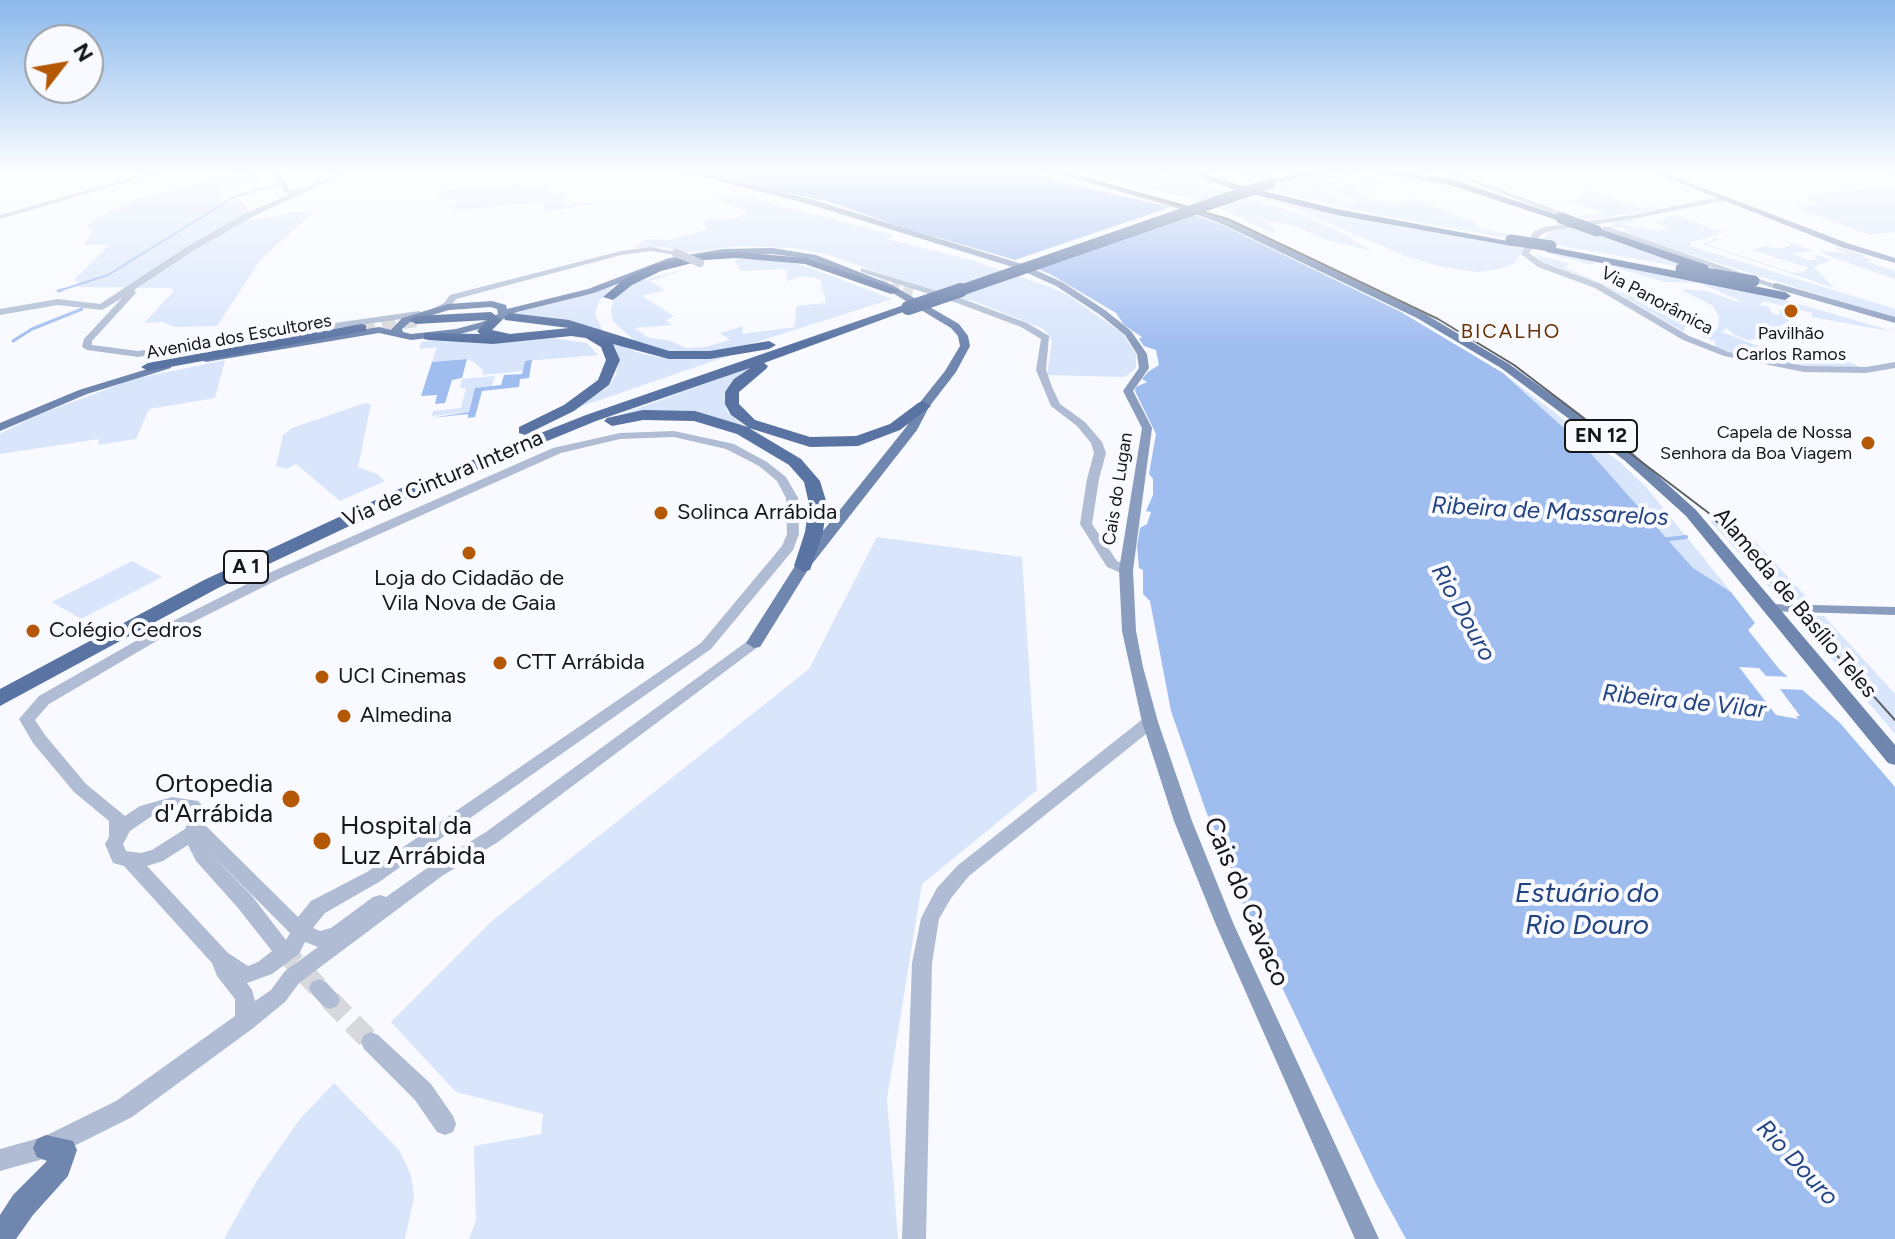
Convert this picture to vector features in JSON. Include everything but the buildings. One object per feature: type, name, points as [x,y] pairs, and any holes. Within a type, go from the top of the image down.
[{"type":"highway","name":"A 1","points":[[901,301],[1120,229]]},
{"type":"highway","points":[[1438,229],[1512,241]]},
{"type":"highway","points":[[1449,229],[1780,291]]},
{"type":"highway","points":[[1598,229],[1780,291]]},
{"type":"highway","points":[[1551,248],[1754,281],[1780,291]]},
{"type":"highway","points":[[621,340],[606,309],[632,277],[684,261],[723,255],[807,261],[901,301]]},
{"type":"highway","points":[[632,277],[701,263]]},
{"type":"highway","name":"Via de Cintura Interna","points":[[0,698],[268,556],[380,504],[591,418],[901,301]]},
{"type":"highway","points":[[495,312],[484,329],[494,336],[583,328]]},
{"type":"highway","points":[[407,323],[495,312],[583,328],[650,351],[699,356],[786,346]]},
{"type":"highway","points":[[148,367],[361,328]]},
{"type":"highway","points":[[429,336],[493,340],[571,332],[595,337],[607,345],[613,360],[604,382],[569,408],[518,434]]},
{"type":"highway","points":[[786,346],[749,373],[732,392],[732,404],[739,415],[767,431],[810,442],[858,441],[895,427],[923,406]]},
{"type":"highway","name":"Via de Cintura Interna","points":[[0,682],[255,549],[360,500],[518,434],[786,346]]},
{"type":"highway","points":[[500,454],[611,421],[643,415],[695,416],[723,423],[790,458],[812,481],[818,512],[803,566]]},
{"type":"main road","name":"Cais do Lugan","points":[[897,229],[1030,271],[1059,284],[1128,333],[1142,354],[1144,368],[1128,391],[1147,428],[1126,570]]},
{"type":"main road","name":"Alameda de Basílio Teles","points":[[1239,229],[1421,316],[1505,366],[1629,457],[1691,513],[1895,758]]},
{"type":"main road","points":[[1802,229],[1895,261]]},
{"type":"main road","points":[[407,323],[429,336],[471,329],[495,312],[562,297],[656,262],[724,249],[792,251],[862,274]]},
{"type":"main road","points":[[407,323],[434,310],[495,312],[583,294],[682,258],[737,251],[780,251],[827,260],[901,301],[942,315],[963,336],[965,346],[959,359],[923,406],[913,427],[803,566],[754,643]]},
{"type":"main road","points":[[1780,291],[1895,320]]},
{"type":"main road","points":[[1780,291],[1895,328]]},
{"type":"main road","name":"Avenida dos Escultores","points":[[0,424],[73,392],[148,367],[407,323]]},
{"type":"main road","name":"Avenida dos Escultores","points":[[0,424],[83,392],[168,366],[407,323]]},
{"type":"main road","name":"Cais do Cavaco","points":[[1126,570],[1129,631],[1150,722],[1183,821],[1225,925],[1367,1239]]},
{"type":"main road","points":[[1770,608],[1895,611]]},
{"type":"main road","points":[[0,1239],[23,1205],[59,1167],[64,1150],[46,1148]]},
{"type":"street","points":[[0,312],[58,302],[102,307],[225,229]]},
{"type":"street","name":"Via Panorâmica","points":[[1548,229],[1537,233],[1525,254],[1541,265],[1598,286],[1686,338],[1727,354],[1804,369],[1866,370],[1895,365]]},
{"type":"street","points":[[434,310],[447,305],[453,297],[630,251],[660,250],[701,263]]},
{"type":"street","points":[[737,251],[804,257],[973,307],[1024,325],[1046,338],[1041,370],[1047,387],[1056,406],[1081,424],[1096,442],[1100,453],[1086,524],[1112,564],[1126,570]]},
{"type":"street","points":[[127,291],[132,292],[87,341],[87,347],[138,354],[378,322],[407,323]]},
{"type":"street","points":[[913,291],[973,307]]},
{"type":"street","points":[[453,297],[495,312]]},
{"type":"street","points":[[378,322],[407,323]]},
{"type":"street","points":[[130,860],[221,959],[246,975],[258,972],[292,948],[311,915],[326,901],[373,877],[706,646],[788,547],[795,514],[792,498],[782,479],[744,453],[706,439],[648,434],[585,442],[557,450],[362,536],[160,633],[44,700],[27,719],[39,739],[80,788],[118,819],[115,852],[119,858],[130,860],[157,856],[194,831]]},
{"type":"street","points":[[292,977],[436,871],[492,837],[754,643]]},
{"type":"street","points":[[914,1239],[922,963],[930,918],[944,893],[963,871],[1150,722]]},
{"type":"street","points":[[117,835],[146,811],[172,803],[183,803],[197,811],[194,831],[202,856],[245,902],[281,948]]},
{"type":"street","points":[[194,831],[300,931],[319,939],[336,935]]},
{"type":"street","points":[[0,1160],[46,1148],[124,1109],[278,996],[306,958],[336,935],[416,878],[436,871]]},
{"type":"street","points":[[221,959],[224,970],[245,996],[245,1022]]},
{"type":"street","points":[[371,1042],[423,1092],[445,1124]]},
{"type":"shaded area","points":[[295,229],[261,259],[217,326],[175,327],[162,322],[144,323],[174,291],[171,288],[79,287],[75,279],[109,245],[84,245],[93,230]]},
{"type":"shaded area","points":[[707,229],[869,229],[893,235],[887,239],[974,261],[1069,296],[1122,333],[1136,354],[1136,368],[1125,377],[1047,375],[1052,341],[1044,329],[976,302],[925,289],[829,255],[793,248],[740,246],[686,253],[664,247],[633,248],[647,239],[670,240]]},
{"type":"shaded area","points":[[1300,229],[1333,229],[1372,251],[1330,241]]},
{"type":"shaded area","points":[[1342,229],[1429,229],[1525,248],[1513,264],[1478,272],[1442,267],[1405,256]]},
{"type":"shaded area","points":[[1455,229],[1484,229],[1509,234],[1507,238]]},
{"type":"shaded area","points":[[1582,229],[1709,272],[1541,242],[1551,231]]},
{"type":"shaded area","points":[[1713,229],[1738,238],[1716,231],[1718,235],[1690,243],[1690,246],[1895,309],[1895,318],[1614,231]]},
{"type":"shaded area","points":[[1853,229],[1895,229],[1895,232],[1870,235]]},
{"type":"shaded area","points":[[1720,236],[1716,239],[1718,241],[1706,244],[1790,272],[1801,273],[1808,268],[1753,250],[1765,246],[1777,249],[1792,245],[1783,240],[1826,255],[1819,251],[1848,253],[1834,248],[1838,247],[1872,260],[1867,262],[1895,271],[1895,279],[1814,251],[1792,253],[1807,260],[1816,260],[1814,255],[1818,255],[1831,260],[1814,267],[1834,288],[1702,244]]},
{"type":"shaded area","points":[[1539,251],[1602,261],[1782,299],[1895,332],[1812,317],[1812,313],[1764,301],[1759,305],[1768,306],[1773,314],[1780,315],[1779,310],[1791,312],[1786,316],[1793,318],[1761,339],[1749,339],[1753,342],[1726,328],[1722,332],[1768,350],[1806,351],[1813,348],[1861,367],[1820,369],[1745,356],[1715,347],[1715,341],[1701,337],[1718,329],[1719,317],[1713,306],[1680,289],[1706,291],[1741,303],[1737,299],[1699,283],[1664,282],[1597,262],[1592,265]]},
{"type":"shaded area","points":[[1534,254],[1571,264],[1564,267],[1646,303],[1684,306],[1662,310],[1686,322],[1684,332],[1606,286],[1543,262]]},
{"type":"shaded area","points":[[735,259],[780,260],[808,267],[892,299],[728,351],[680,353],[655,349],[636,342],[613,321],[611,310],[614,299],[623,290],[636,282],[693,267],[650,281],[664,290],[642,296],[674,316],[666,320],[672,325],[634,328],[649,338],[667,340],[687,348],[705,347],[730,340],[720,333],[743,326],[742,334],[795,327],[796,306],[826,303],[820,279],[803,276],[787,281],[787,271],[783,269],[740,271]]},
{"type":"shaded area","points":[[615,285],[599,301],[595,314],[603,331],[511,314]]},
{"type":"shaded area","points":[[553,338],[587,343],[598,355],[525,361],[523,371],[483,375],[482,369],[472,361],[432,362],[437,347],[419,349],[421,342],[448,339],[489,344]]},
{"type":"shaded area","points":[[605,338],[636,352],[658,357],[704,359],[731,355],[576,408],[608,387],[616,375],[619,362],[616,348]]},
{"type":"shaded area","points":[[225,360],[215,398],[149,409],[136,439],[98,445],[99,439],[0,454],[0,434],[35,416],[134,379]]},
{"type":"shaded area","points":[[757,365],[743,372],[724,393],[727,412],[746,428],[700,413],[609,419]]},
{"type":"shaded area","points":[[1504,374],[1621,463],[1646,487],[1731,592],[1693,568],[1587,449]]},
{"type":"shaded area","points":[[495,376],[492,386],[475,388],[469,412],[432,416],[433,411],[461,408],[466,388],[460,388],[462,379]]},
{"type":"shaded area","points":[[365,403],[371,404],[358,467],[377,474],[385,481],[340,501],[296,464],[287,469],[276,466],[283,435],[292,428]]},
{"type":"shaded area","points":[[1713,519],[1736,521],[1809,600],[1796,600],[1788,590],[1771,589],[1711,522]]},
{"type":"shaded area","points":[[877,537],[1022,557],[1037,790],[922,884],[887,1099],[898,1239],[469,1239],[476,1220],[474,1146],[541,1134],[543,1114],[456,1092],[391,1022],[493,920],[809,669]]},
{"type":"shaded area","points":[[132,561],[162,577],[81,619],[52,602]]},
{"type":"shaded area","points":[[1807,616],[1824,616],[1895,694],[1895,734],[1805,628],[1802,620]]},
{"type":"shaded area","points":[[334,1083],[399,1150],[411,1175],[414,1197],[405,1239],[224,1239],[256,1182],[300,1119]]},
{"type":"water","name":"Estuário do Rio Douro","points":[[907,229],[1230,229],[1401,312],[1503,373],[1587,449],[1693,568],[1731,592],[1755,623],[1748,630],[1780,670],[1840,723],[1895,787],[1895,1239],[1406,1239],[1376,1184],[1245,910],[1171,711],[1150,601],[1143,594],[1143,570],[1139,568],[1137,546],[1140,528],[1147,524],[1151,512],[1146,511],[1153,495],[1153,479],[1149,474],[1156,434],[1135,391],[1136,387],[1147,382],[1142,379],[1148,372],[1159,365],[1156,350],[1144,346],[1139,339],[1142,337],[1124,325],[1116,313],[1050,274],[1012,259]]},
{"type":"water","points":[[467,359],[462,378],[452,380],[445,403],[435,404],[437,395],[421,396],[432,362]]},
{"type":"water","points":[[532,360],[529,378],[520,379],[519,387],[482,391],[475,417],[468,418],[468,414],[431,418],[469,412],[475,388],[501,385],[504,375],[522,374],[525,361]]},
{"type":"pier","points":[[1107,229],[1149,229],[1030,270],[1009,262]]},
{"type":"pier","points":[[1739,667],[1759,668],[1766,676],[1794,677],[1808,690],[1780,689],[1800,716],[1796,716],[1798,719],[1776,715]]},
{"type":"waterway","points":[[62,290],[58,291],[108,275],[183,229]]},
{"type":"waterway","points":[[13,341],[32,329],[82,309]]},
{"type":"waterway","name":"Ribeira de Massarelos","points":[[1661,540],[1686,537]]},
{"type":"tunnel","points":[[880,283],[913,291],[907,290]]},
{"type":"tunnel","points":[[361,328],[416,320]]},
{"type":"tunnel","points":[[281,948],[319,988]]},
{"type":"tunnel","points":[[330,1000],[371,1042]]},
{"type":"tram line","points":[[1249,229],[1438,319],[1514,365],[1710,514],[1895,720]]},
{"type":"place","name":"Pavilhão Carlos Ramos","points":[[1791,311]]},
{"type":"place","name":"Capela de Nossa Senhora da Boa Viagem","points":[[1868,443]]},
{"type":"place","name":"Solinca Arrábida","points":[[661,513]]},
{"type":"place","name":"Loja do Cidadão de Vila Nova de Gaia","points":[[469,553]]},
{"type":"place","name":"Colégio Cedros","points":[[33,631]]},
{"type":"place","name":"CTT Arrábida","points":[[500,663]]},
{"type":"place","name":"UCI Cinemas","points":[[322,677]]},
{"type":"place","name":"Almedina","points":[[344,716]]},
{"type":"place","name":"Ortopedia d'Arrábida","points":[[291,799]]},
{"type":"place","name":"Hospital da Luz Arrábida","points":[[322,841]]},
{"type":"district","name":"BICALHO","points":[[1511,332]]},
{"type":"water label","name":"Rio Douro","points":[[1463,613]]},
{"type":"water label","name":"Ribeira de Vilar","points":[[1684,702]]},
{"type":"water label","name":"Rio Douro","points":[[1797,1163]]}]
